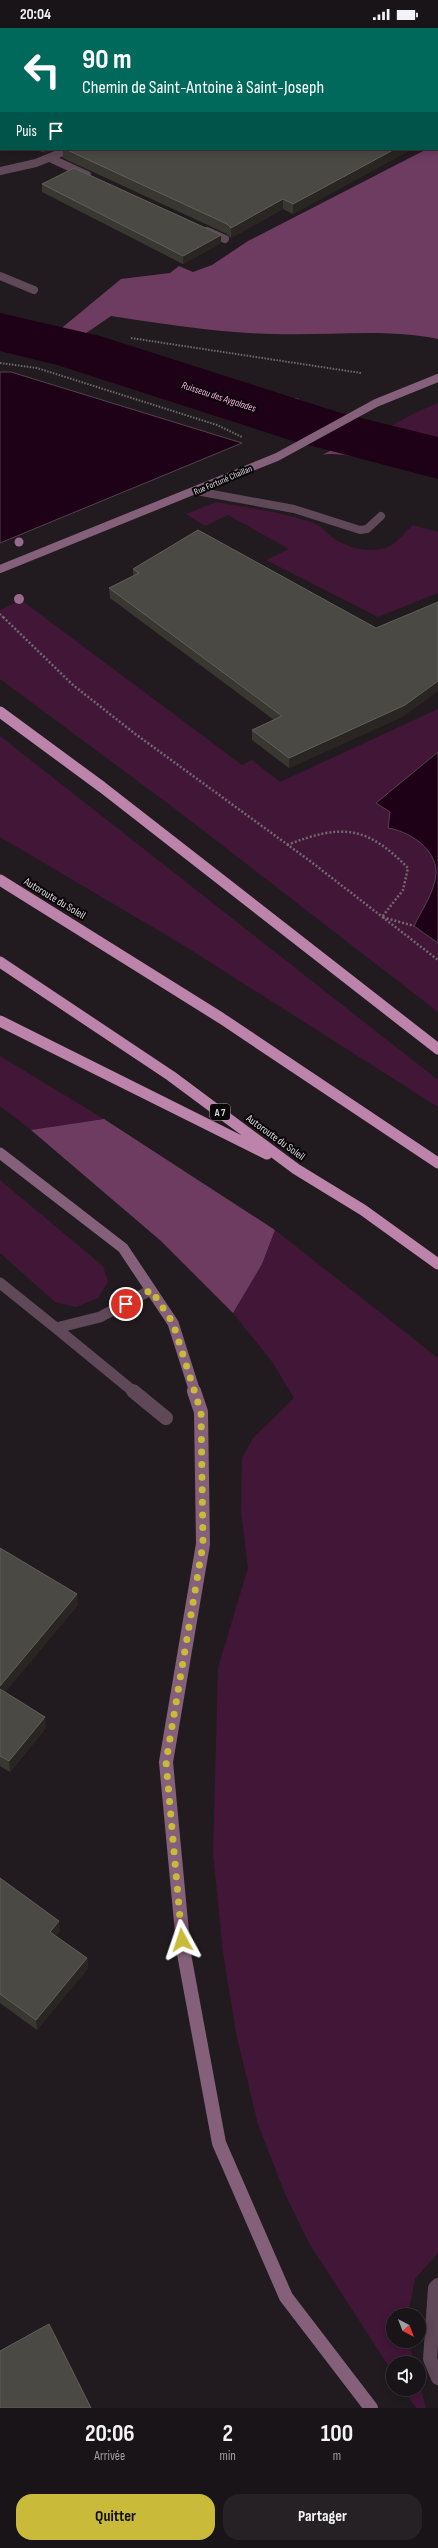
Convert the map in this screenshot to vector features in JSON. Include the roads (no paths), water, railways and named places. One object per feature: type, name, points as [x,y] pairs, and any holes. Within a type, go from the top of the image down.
[{"type":"highway","points":[[0,712],[102,787],[438,1049]]},
{"type":"highway","name":"Autoroute du Soleil","points":[[0,880],[105,944],[306,1072],[438,1163]]},
{"type":"highway","name":"Autoroute du Soleil","points":[[0,962],[171,1076],[296,1169],[363,1210],[438,1264]]},
{"type":"highway","points":[[0,1021],[296,1169]]},
{"type":"street","points":[[0,171],[26,167],[52,159],[68,150]]},
{"type":"street","points":[[52,159],[94,179]]},
{"type":"street","points":[[196,225],[225,239]]},
{"type":"street","points":[[0,276],[34,290]]},
{"type":"street","name":"Rue Fortuné Chaillan","points":[[0,568],[196,491],[277,457],[317,438],[343,422],[410,386],[438,378]]},
{"type":"street","points":[[196,491],[294,509],[360,530],[367,529],[381,516]]},
{"type":"street","points":[[0,1153],[123,1248],[173,1323],[201,1412],[203,1544],[166,1762],[184,1954],[219,2143],[286,2297],[371,2408]]},
{"type":"street","points":[[0,1283],[166,1418]]},
{"type":"street","points":[[56,1328],[100,1317],[151,1290]]},
{"type":"street","points":[[438,2285],[435,2288],[430,2359],[438,2378]]},
{"type":"waterway","name":"Ruisseau des Aygalades","points":[[0,332],[77,350],[317,427],[438,458]]},
{"type":"waterway","points":[[263,410],[295,401]]}]
